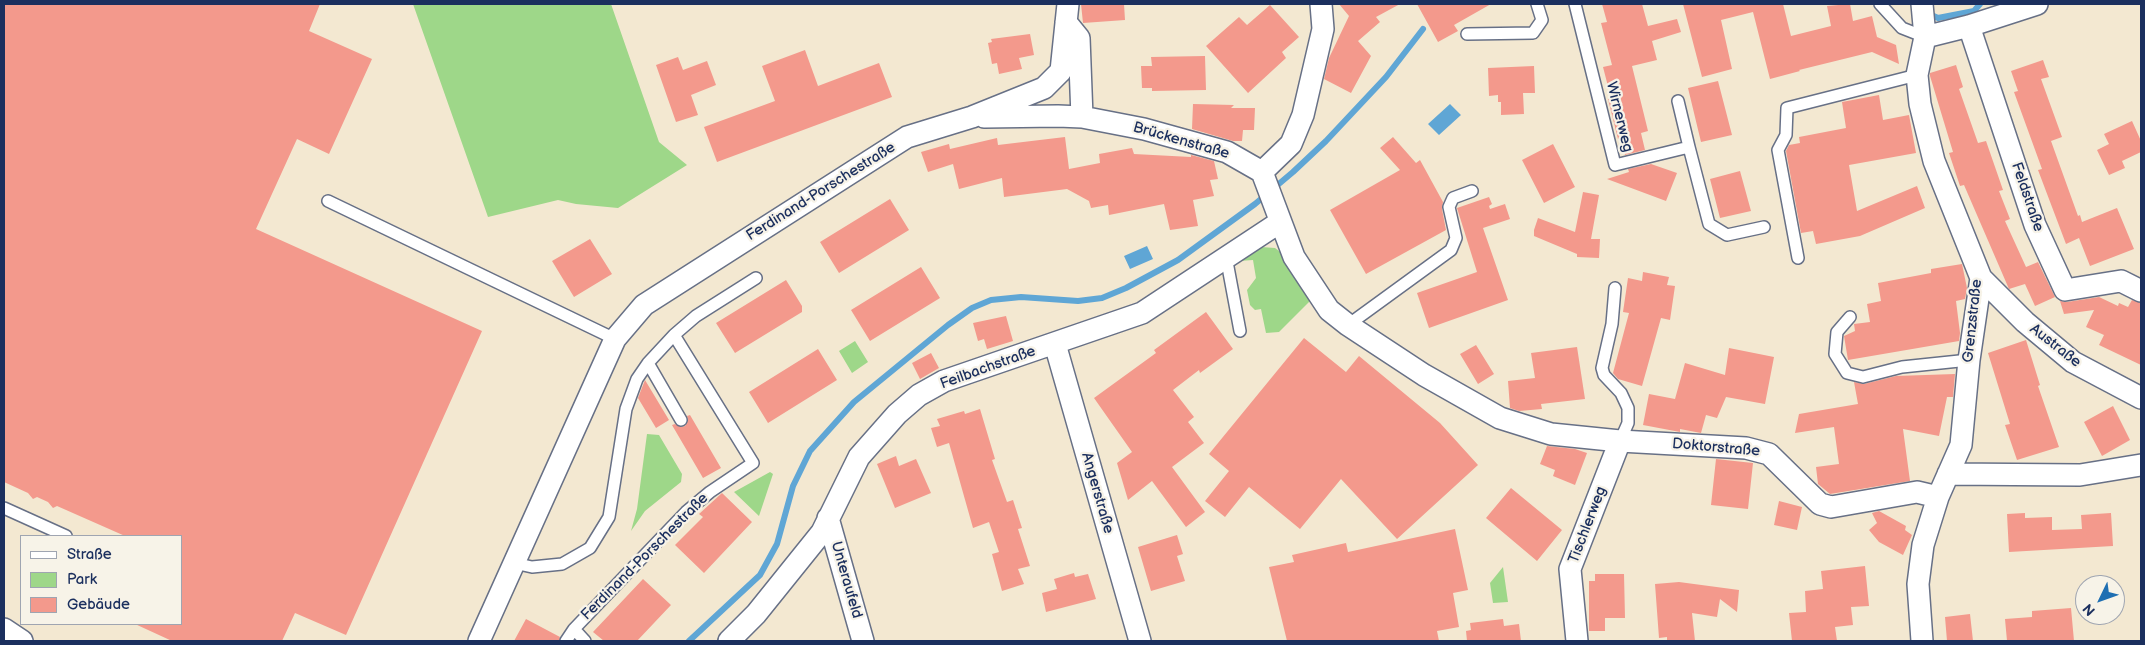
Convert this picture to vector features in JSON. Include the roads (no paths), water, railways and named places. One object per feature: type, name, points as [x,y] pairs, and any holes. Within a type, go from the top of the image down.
[{"type":"street","points":[[1264,177],[1291,144],[1303,115],[1323,29],[1321,4]]},
{"type":"street","name":"Grenzstraße","points":[[1922,4],[1925,33],[1917,75],[1920,104],[1934,161],[1981,278],[1969,360],[1961,445],[1938,497],[1923,545],[1918,584],[1922,641]]},
{"type":"street","points":[[1925,33],[1969,26],[2038,4]]},
{"type":"street","points":[[1067,13],[1079,38],[1082,117]]},
{"type":"street","points":[[972,117],[1044,88],[1060,70],[1067,13]]},
{"type":"street","name":"Feldstraße","points":[[1969,26],[2035,225],[2065,290],[2121,281],[2141,291]]},
{"type":"street","name":"Brückenstraße","points":[[972,117],[1082,117],[1144,129],[1227,152],[1264,177]]},
{"type":"street","name":"Ferdinand-Porschestraße","points":[[479,641],[615,339],[644,305],[907,137],[972,117]]},
{"type":"street","name":"Doktorstraße","points":[[1264,177],[1294,257],[1329,310],[1348,326],[1424,375],[1500,418],[1551,434],[1620,441],[1746,448],[1768,454],[1820,504],[1831,507],[1918,492],[1938,497]]},
{"type":"street","name":"Feilbachstraße","points":[[728,641],[762,606],[822,532],[859,457],[897,414],[919,395],[944,381],[1142,313],[1280,222]]},
{"type":"street","name":"Austraße","points":[[1981,278],[2025,322],[2073,362],[2141,398]]},
{"type":"street","name":"Angerstraße","points":[[1055,344],[1140,641]]},
{"type":"street","name":"Tischlerweg","points":[[1578,641],[1570,569],[1620,441]]},
{"type":"street","points":[[1948,474],[2080,476],[2141,465]]},
{"type":"street","name":"Unteraufeld","points":[[828,518],[863,641]]},
{"type":"street","points":[[4,629],[22,641]]},
{"type":"lane","points":[[1467,34],[1532,33],[1542,20],[1537,4]]},
{"type":"lane","name":"Wirnerweg","points":[[1575,4],[1615,165],[1689,147]]},
{"type":"lane","points":[[1880,4],[1902,28],[1925,33]]},
{"type":"lane","points":[[1798,258],[1778,150],[1786,135],[1787,108],[1917,75]]},
{"type":"lane","points":[[1678,101],[1709,224],[1727,235],[1764,227]]},
{"type":"lane","points":[[1348,326],[1451,250],[1456,238],[1449,207],[1452,198],[1472,191]]},
{"type":"lane","points":[[328,201],[615,339]]},
{"type":"lane","points":[[1223,261],[1228,267],[1240,331]]},
{"type":"lane","points":[[514,563],[532,567],[562,564],[590,548],[609,517],[626,409],[637,379],[648,363],[674,335],[696,316],[756,278]]},
{"type":"lane","points":[[1615,288],[1612,324],[1602,368],[1604,375],[1621,393],[1628,408],[1628,423],[1620,441]]},
{"type":"lane","points":[[1850,317],[1837,332],[1835,354],[1847,373],[1863,377],[1902,367],[1969,360]]},
{"type":"lane","name":"Ferdinand-Porschestraße","points":[[585,641],[569,635],[686,512],[710,492],[753,464],[674,335]]},
{"type":"lane","points":[[648,363],[681,420]]},
{"type":"lane","points":[[4,508],[64,535]]},
{"type":"water","points":[[1450,104],[1461,115],[1439,135],[1428,124]]},
{"type":"water","points":[[1147,246],[1153,259],[1130,269],[1124,256]]},
{"type":"waterway","points":[[1927,13],[1938,18],[1974,11],[1980,4]]},
{"type":"waterway","points":[[689,641],[760,575],[777,544],[793,486],[810,451],[854,402],[948,325],[972,308],[991,300],[1021,297],[1078,301],[1102,298],[1126,288],[1178,260],[1255,204],[1326,141],[1386,77],[1423,29]]}]
